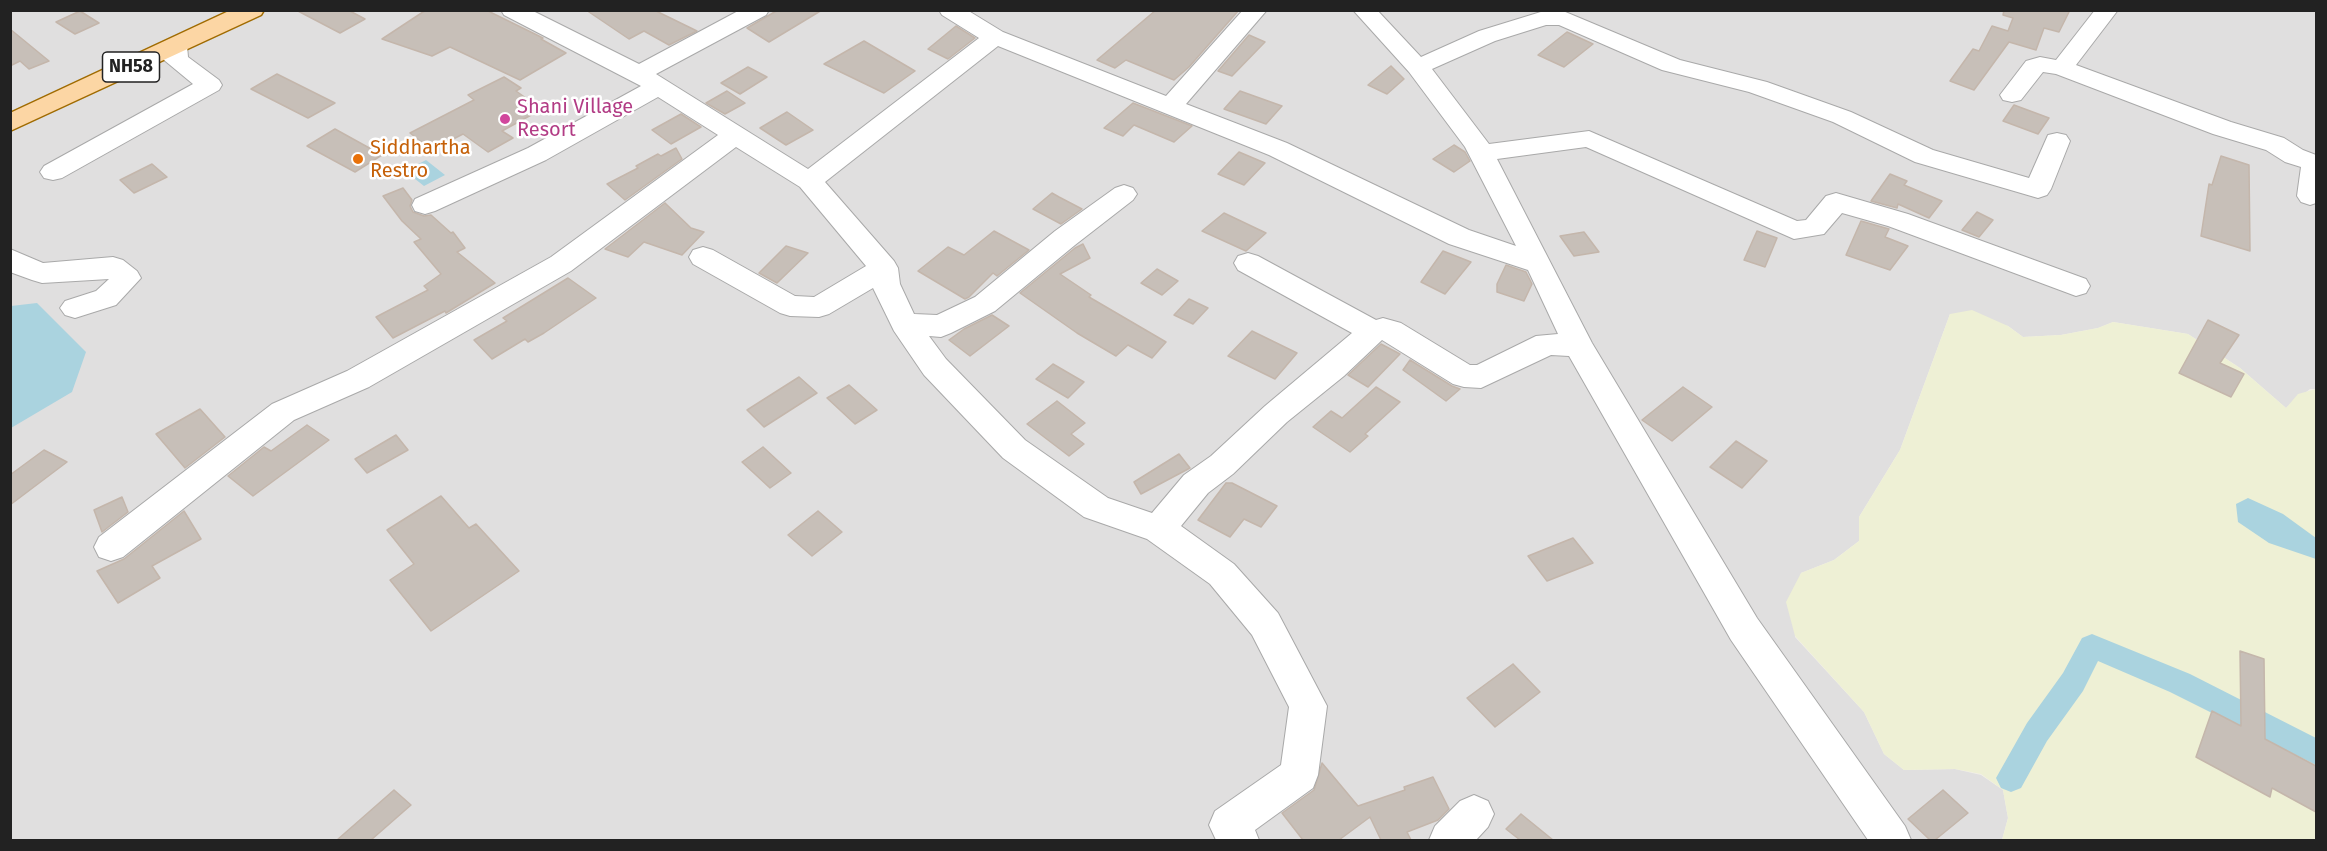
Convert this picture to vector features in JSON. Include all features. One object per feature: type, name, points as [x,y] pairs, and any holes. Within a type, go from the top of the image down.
[{"type":"main road","name":"NH58","points":[[10,109],[220,10]]},
{"type":"main road","name":"NH58","points":[[10,123],[252,10]]},
{"type":"street","points":[[512,10],[650,80],[809,181],[884,268],[886,284],[903,324],[935,367],[1014,448],[1096,508],[1159,530],[1222,574],[1265,624],[1308,706],[1299,775],[1229,825],[1239,840]]},
{"type":"street","points":[[425,205],[537,154],[758,10]]},
{"type":"street","points":[[950,10],[995,37],[1278,149],[1459,237],[1539,264]]},
{"type":"street","points":[[1170,106],[1256,10]]},
{"type":"street","points":[[1364,10],[1418,67],[1481,153],[1578,345],[1744,629],[1891,840]]},
{"type":"street","points":[[1586,30],[1604,20],[1609,10]]},
{"type":"street","points":[[2062,68],[2108,10]]},
{"type":"street","points":[[1418,67],[1487,36],[1544,18],[1563,18],[1586,30],[1671,65],[1758,87],[1842,117],[1924,156],[2038,189],[2057,141]]},
{"type":"street","points":[[809,181],[995,37]]},
{"type":"street","points":[[53,172],[210,85],[176,60],[175,46]]},
{"type":"street","points":[[2012,95],[2035,66],[2040,64],[2062,68],[2094,82],[2189,114],[2222,128],[2275,144],[2294,156],[2315,163],[2310,196]]},
{"type":"street","points":[[111,547],[283,412],[358,379],[561,264],[737,134]]},
{"type":"street","points":[[1481,153],[1589,139],[1794,230],[1814,228],[1836,202],[1898,220],[2076,286]]},
{"type":"street","points":[[903,324],[941,326],[985,304],[1065,238],[1124,194]]},
{"type":"street","points":[[703,257],[790,306],[819,307],[884,268]]},
{"type":"street","points":[[10,258],[21,266],[42,273],[113,267],[127,278],[106,298],[75,308]]},
{"type":"street","points":[[1248,263],[1373,331]]},
{"type":"street","points":[[1159,530],[1196,484],[1222,465],[1276,414],[1333,368],[1373,331],[1383,329],[1391,332],[1464,376],[1480,377],[1548,344],[1578,345]]},
{"type":"shaded area","points":[[10,11],[2316,11],[2316,389],[2310,389],[2286,408],[2240,368],[2188,334],[2113,322],[2098,328],[2061,335],[2023,337],[2008,326],[1950,314],[1900,450],[1859,517],[1859,541],[1834,560],[1801,573],[1795,637],[1864,712],[1884,754],[1904,770],[1955,769],[1981,775],[2003,790],[2008,818],[2002,840],[11,840]]},
{"type":"green space","points":[[1972,310],[2008,326],[2023,337],[2061,335],[2098,328],[2113,322],[2188,334],[2240,368],[2286,408],[2298,394],[2316,389],[2316,840],[2002,840],[2008,818],[2003,790],[1981,774],[1955,769],[1904,770],[1884,754],[1864,712],[1795,636],[1786,602],[1801,573],[1834,560],[1859,541],[1859,517],[1900,450],[1950,314]]},
{"type":"water","points":[[426,160],[445,175],[424,186],[405,171]]},
{"type":"water","points":[[37,303],[86,352],[72,392],[11,428],[11,306]]},
{"type":"water","points":[[2248,498],[2283,514],[2316,538],[2316,559],[2269,543],[2238,522],[2236,504]]},
{"type":"building","points":[[296,10],[348,10],[365,19],[340,33]]},
{"type":"building","points":[[426,10],[486,10],[543,38],[541,39],[566,53],[520,80],[450,47],[432,56],[382,39]]},
{"type":"building","points":[[586,10],[654,10],[697,31],[669,45],[644,31],[629,39]]},
{"type":"building","points":[[778,10],[822,10],[769,42],[747,28]]},
{"type":"building","points":[[1156,10],[1239,10],[1189,67],[1174,80],[1126,60],[1115,68],[1097,60]]},
{"type":"building","points":[[2004,10],[2070,10],[2059,32],[2044,28],[2036,50],[2009,42],[1974,90],[1950,81],[1973,49],[1979,51],[1992,26],[2008,31],[2013,18],[2003,15]]},
{"type":"building","points":[[80,11],[99,23],[75,34],[56,22]]},
{"type":"building","points":[[956,26],[975,38],[948,59],[928,49]]},
{"type":"building","points":[[10,29],[49,61],[29,69],[20,61],[10,66]]},
{"type":"building","points":[[1567,32],[1593,44],[1564,67],[1538,55]]},
{"type":"building","points":[[1249,35],[1265,42],[1232,76],[1218,71]]},
{"type":"building","points":[[864,41],[915,71],[884,93],[824,64]]},
{"type":"building","points":[[1391,66],[1404,79],[1387,94],[1368,85]]},
{"type":"building","points":[[748,67],[767,77],[740,94],[721,83]]},
{"type":"building","points":[[277,74],[335,103],[308,118],[251,89]]},
{"type":"building","name":"Shani Village Resort","points":[[504,77],[521,88],[516,91],[533,103],[524,108],[533,114],[502,131],[513,138],[488,152],[463,134],[432,150],[410,133],[474,100],[468,95]]},
{"type":"building","points":[[727,91],[745,103],[725,114],[706,103]]},
{"type":"building","points":[[1240,91],[1282,106],[1266,124],[1224,109]]},
{"type":"building","points":[[1133,103],[1192,126],[1174,142],[1134,125],[1123,136],[1104,128]]},
{"type":"building","points":[[2014,105],[2049,118],[2038,134],[2003,121]]},
{"type":"building","points":[[787,112],[813,130],[786,145],[760,128]]},
{"type":"building","points":[[681,114],[701,127],[671,144],[652,130]]},
{"type":"building","points":[[335,129],[382,155],[355,172],[307,146]]},
{"type":"building","points":[[1454,145],[1465,152],[1470,161],[1454,172],[1433,159]]},
{"type":"building","points":[[676,148],[682,159],[625,200],[607,184],[638,168],[636,166],[658,154],[661,156]]},
{"type":"building","points":[[1239,152],[1265,163],[1244,185],[1218,174]]},
{"type":"building","points":[[2221,156],[2249,165],[2250,251],[2201,236],[2209,184],[2212,185]]},
{"type":"building","points":[[152,164],[167,177],[134,193],[120,180]]},
{"type":"building","points":[[1890,174],[1907,181],[1904,185],[1942,201],[1929,218],[1898,204],[1897,208],[1871,201]]},
{"type":"building","points":[[403,188],[412,200],[410,206],[413,212],[424,216],[431,215],[451,233],[453,232],[465,248],[457,252],[495,283],[446,313],[445,311],[393,338],[376,317],[428,290],[424,286],[441,274],[414,242],[421,239],[402,221],[383,196]]},
{"type":"building","points":[[1052,193],[1082,209],[1061,224],[1033,209]]},
{"type":"building","points":[[665,203],[691,228],[704,232],[682,255],[644,242],[628,257],[605,249]]},
{"type":"building","points":[[1977,212],[1993,220],[1979,237],[1962,230]]},
{"type":"building","points":[[1224,213],[1266,233],[1246,251],[1202,231]]},
{"type":"building","points":[[1861,221],[1889,229],[1885,237],[1908,246],[1890,270],[1846,255]]},
{"type":"building","points":[[994,231],[1029,250],[997,276],[993,273],[969,297],[965,299],[918,271],[948,247],[964,255]]},
{"type":"building","points":[[1757,231],[1777,238],[1765,267],[1744,260]]},
{"type":"building","points":[[1584,232],[1599,252],[1574,256],[1560,236]]},
{"type":"building","points":[[1083,244],[1090,258],[1060,274],[1091,295],[1089,297],[1166,342],[1152,358],[1128,345],[1116,356],[1077,333],[1020,293]]},
{"type":"building","points":[[786,246],[808,253],[777,283],[759,273]]},
{"type":"building","points":[[1443,251],[1471,262],[1445,294],[1421,282]]},
{"type":"building","points":[[1506,265],[1526,272],[1532,284],[1524,301],[1497,292],[1497,284]]},
{"type":"building","points":[[1157,269],[1178,281],[1162,295],[1141,283]]},
{"type":"building","points":[[568,278],[596,298],[544,333],[528,342],[525,339],[492,359],[474,340],[507,321],[503,318]]},
{"type":"building","points":[[1189,299],[1208,308],[1193,324],[1174,315]]},
{"type":"building","points":[[992,315],[1009,326],[970,356],[949,340],[964,329]]},
{"type":"building","points":[[2208,320],[2239,335],[2220,363],[2244,374],[2231,397],[2179,373]]},
{"type":"building","points":[[1252,331],[1297,353],[1275,379],[1228,356]]},
{"type":"building","points":[[1381,344],[1400,354],[1368,387],[1348,375]]},
{"type":"building","points":[[1410,360],[1460,389],[1446,401],[1403,370]]},
{"type":"building","points":[[1053,364],[1084,382],[1068,398],[1036,379]]},
{"type":"building","points":[[799,377],[817,393],[764,427],[747,410]]},
{"type":"building","points":[[849,385],[877,410],[855,424],[827,398]]},
{"type":"building","points":[[1376,387],[1400,402],[1365,434],[1368,436],[1350,452],[1313,427],[1331,411],[1342,418]]},
{"type":"building","points":[[1683,387],[1712,407],[1672,441],[1642,420]]},
{"type":"building","points":[[1057,401],[1085,423],[1071,434],[1084,444],[1069,456],[1027,424]]},
{"type":"building","points":[[200,409],[225,437],[185,468],[156,434]]},
{"type":"building","points":[[307,425],[329,440],[253,496],[228,476],[264,447],[271,451]]},
{"type":"building","points":[[396,435],[408,450],[367,473],[355,459]]},
{"type":"building","points":[[1736,441],[1767,461],[1742,488],[1710,467]]},
{"type":"building","points":[[763,447],[791,473],[770,488],[742,462]]},
{"type":"building","points":[[44,450],[67,462],[10,505],[10,475]]},
{"type":"building","points":[[1179,454],[1190,468],[1141,494],[1134,482]]},
{"type":"building","points":[[1226,483],[1232,483],[1277,506],[1261,527],[1244,519],[1230,537],[1198,520]]},
{"type":"building","points":[[441,496],[469,528],[476,524],[519,571],[431,631],[390,580],[414,564],[387,530]]},
{"type":"building","points":[[122,497],[128,512],[102,532],[94,510]]},
{"type":"building","points":[[184,511],[201,539],[152,566],[160,578],[118,603],[97,571],[124,559]]},
{"type":"building","points":[[818,511],[842,532],[812,556],[788,535]]},
{"type":"building","points":[[1573,538],[1593,563],[1547,581],[1528,556]]},
{"type":"building","points":[[2240,651],[2264,659],[2265,739],[2316,766],[2316,812],[2272,788],[2270,797],[2196,757],[2212,711],[2241,726]]},
{"type":"building","points":[[1513,664],[1540,692],[1495,727],[1467,698]]},
{"type":"building","points":[[1322,763],[1358,806],[1405,790],[1404,787],[1433,777],[1449,809],[1438,820],[1407,832],[1411,840],[1381,840],[1370,817],[1339,840],[1303,840],[1282,813],[1314,790]]},
{"type":"building","points":[[394,790],[411,805],[371,840],[337,840]]},
{"type":"building","points":[[1943,790],[1968,813],[1935,840],[1930,840],[1908,819]]},
{"type":"building","points":[[1521,814],[1553,840],[1520,840],[1506,829]]},
{"type":"waterway","points":[[2011,778],[2037,732],[2073,682],[2092,646],[2180,683],[2316,752]]},
{"type":"place","name":"Shani Village Resort","points":[[505,119]]},
{"type":"place","name":"Siddhartha Restro","points":[[358,159]]}]
